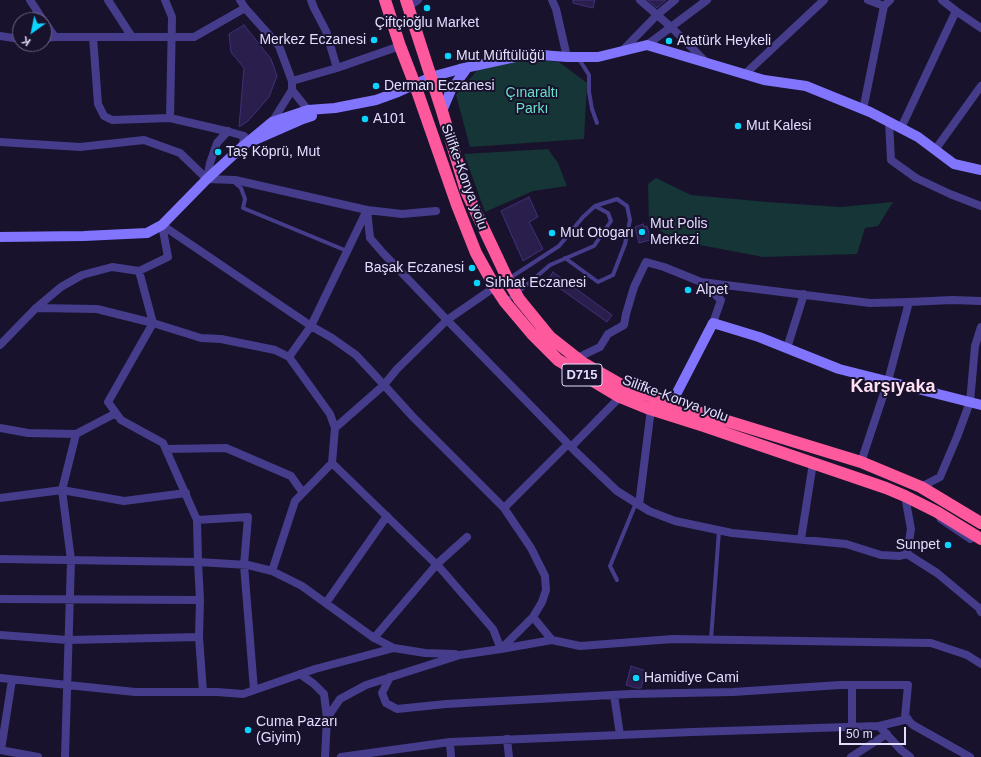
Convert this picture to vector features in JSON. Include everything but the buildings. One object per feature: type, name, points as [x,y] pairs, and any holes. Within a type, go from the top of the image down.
[{"type":"highway","name":"Silifke-Konya yolu","points":[[385,0],[400,46],[476,253],[505,302],[532,334],[558,360],[620,397],[651,409],[669,409],[861,462],[922,486],[981,523]]},
{"type":"highway","name":"Silifke-Konya yolu","points":[[411,2],[431,77],[466,191],[516,294],[550,337],[583,363],[623,386],[669,409],[813,463],[886,488],[936,512],[980,538]]},
{"type":"street","points":[[30,0],[38,12]]},
{"type":"street","points":[[108,0],[132,37]]},
{"type":"street","points":[[164,0],[172,17],[170,118]]},
{"type":"street","points":[[214,165],[243,146],[272,122],[292,90],[292,81],[279,46],[245,8],[240,0]]},
{"type":"street","points":[[311,0],[326,31],[337,68]]},
{"type":"street","points":[[552,0],[572,57]]},
{"type":"street","points":[[640,0],[671,27],[708,64]]},
{"type":"street","points":[[622,51],[657,15],[675,0]]},
{"type":"street","points":[[272,122],[308,110],[335,108],[376,100],[415,85],[431,77],[528,54],[598,57],[647,46],[707,0]]},
{"type":"street","points":[[745,74],[824,0]]},
{"type":"street","points":[[868,0],[884,6]]},
{"type":"street","points":[[863,110],[884,6],[890,0]]},
{"type":"street","points":[[942,0],[981,28]]},
{"type":"street","points":[[52,34],[54,37],[194,37],[245,8]]},
{"type":"street","points":[[901,128],[956,11]]},
{"type":"street","points":[[0,36],[12,38]]},
{"type":"street","points":[[93,37],[98,104],[104,116],[112,120],[170,118],[244,136],[243,146]]},
{"type":"street","points":[[292,81],[337,68],[400,46]]},
{"type":"street","points":[[647,46],[764,80],[806,86],[901,128],[918,137],[954,164],[981,170]]},
{"type":"street","points":[[442,111],[452,90],[467,68]]},
{"type":"street","points":[[935,150],[981,86]]},
{"type":"street","points":[[292,90],[308,110]]},
{"type":"street","points":[[243,146],[303,119],[335,108]]},
{"type":"street","points":[[889,122],[891,160],[916,178],[950,194],[981,206]]},
{"type":"street","points":[[0,237],[84,236],[147,233],[162,225],[207,179],[214,165],[217,143],[228,131]]},
{"type":"street","points":[[0,142],[80,147],[144,140],[180,153],[207,179],[231,180],[256,184],[367,210],[402,214],[436,211]]},
{"type":"street","points":[[289,357],[311,326],[367,210]]},
{"type":"street","points":[[367,210],[370,238],[447,320],[617,491],[649,511],[675,521],[732,533],[846,544],[881,556],[900,556],[907,554],[937,573],[979,608],[981,612]]},
{"type":"street","points":[[0,345],[36,308],[61,287],[82,274],[112,268],[139,271],[168,257],[162,225]]},
{"type":"street","points":[[162,225],[311,326],[356,354],[413,417],[504,508],[531,548],[545,576],[546,590],[542,602],[533,616],[501,649]]},
{"type":"street","points":[[577,358],[600,347],[608,334],[624,325],[634,287],[646,262],[664,267],[701,282],[870,302],[952,300],[981,301]]},
{"type":"street","points":[[139,271],[152,323],[108,402],[121,420],[163,443],[197,520],[200,600],[199,637],[204,692]]},
{"type":"street","points":[[669,409],[713,324],[721,300],[701,282]]},
{"type":"street","points":[[335,428],[384,385],[397,369],[447,320],[496,287]]},
{"type":"street","points":[[787,348],[804,294]]},
{"type":"street","points":[[861,462],[888,381],[909,302]]},
{"type":"street","points":[[36,308],[97,309],[152,323],[201,338],[221,339],[275,350],[289,357],[330,414],[335,428],[332,463],[295,501],[272,571]]},
{"type":"street","points":[[713,324],[759,336],[840,369],[981,405]]},
{"type":"street","points":[[922,486],[940,477],[970,402],[975,346],[981,327]]},
{"type":"street","points":[[504,508],[620,397]]},
{"type":"street","points":[[637,504],[651,409]]},
{"type":"street","points":[[0,428],[28,433],[76,434],[116,413]]},
{"type":"street","points":[[65,757],[71,560],[62,490],[76,434]]},
{"type":"street","points":[[166,449],[226,448],[291,476],[303,493]]},
{"type":"street","points":[[332,463],[437,564],[493,629],[501,649]]},
{"type":"street","points":[[801,539],[813,463]]},
{"type":"street","points":[[0,498],[62,490],[124,501],[186,493]]},
{"type":"street","points":[[905,496],[911,529],[907,554]]},
{"type":"street","points":[[326,603],[387,516]]},
{"type":"street","points":[[197,520],[248,517],[244,565],[254,690]]},
{"type":"street","points":[[374,638],[437,564],[468,536]]},
{"type":"street","points":[[0,559],[198,562],[244,565],[272,571],[302,586],[374,638],[394,648],[425,653],[460,655]]},
{"type":"street","points":[[0,599],[200,600]]},
{"type":"street","points":[[533,616],[552,640]]},
{"type":"street","points":[[0,635],[68,640],[199,637]]},
{"type":"street","points":[[327,718],[340,699],[366,685],[460,655],[552,640],[580,646],[673,638],[931,643],[967,655],[981,664]]},
{"type":"street","points":[[0,678],[135,692],[204,692],[243,694],[315,669],[394,648]]},
{"type":"street","points":[[300,674],[314,684],[324,694],[327,718],[326,757]]},
{"type":"street","points":[[390,677],[382,693],[386,703],[397,709],[446,704],[614,695],[733,692],[852,685],[908,685],[905,717],[913,725],[970,757]]},
{"type":"street","points":[[12,680],[3,752],[38,757]]},
{"type":"street","points":[[852,685],[852,727]]},
{"type":"street","points":[[614,695],[620,735]]},
{"type":"street","points":[[341,757],[386,754],[450,742],[879,726],[908,719]]},
{"type":"street","points":[[879,726],[910,757]]},
{"type":"street","points":[[851,757],[887,734]]},
{"type":"street","points":[[507,740],[509,757]]},
{"type":"street","points":[[450,742],[451,757]]},
{"type":"lane","points":[[572,57],[589,75],[589,92],[592,109],[597,123]]},
{"type":"lane","points":[[231,180],[241,188],[245,199],[243,208],[347,251]]},
{"type":"lane","points":[[496,287],[559,246],[583,217],[595,206],[617,199],[627,206],[630,220],[628,232],[613,275],[598,282],[565,258]]},
{"type":"lane","points":[[505,302],[550,265],[594,246],[611,222],[608,213],[595,206]]},
{"type":"lane","points":[[617,580],[610,566],[637,504]]},
{"type":"lane","points":[[711,639],[719,530]]},
{"type":"green space","name":"Çınaraltı Parkı","points":[[528,59],[559,62],[587,83],[584,139],[470,147],[456,95],[479,68]]},
{"type":"green space","points":[[548,149],[558,163],[567,186],[533,191],[485,212],[464,154]]},
{"type":"green space","points":[[656,178],[691,195],[840,207],[893,202],[878,226],[865,228],[857,254],[763,257],[674,240],[649,223],[648,184]]},
{"type":"place","name":"Çiftçioğlu Market","points":[[427,8]]},
{"type":"place","name":"Merkez Eczanesi","points":[[374,40]]},
{"type":"place","name":"Atatürk Heykeli","points":[[669,41]]},
{"type":"place","name":"Mut Müftülüğü","points":[[448,56]]},
{"type":"place","name":"Derman Eczanesi","points":[[376,86]]},
{"type":"place","name":"A101","points":[[365,119]]},
{"type":"place","name":"Mut Kalesi","points":[[738,126]]},
{"type":"place","name":"Taş Köprü, Mut","points":[[218,152]]},
{"type":"place","name":"Mut Polis Merkezi","points":[[642,232]]},
{"type":"place","name":"Mut Otogarı","points":[[552,233]]},
{"type":"place","name":"Başak Eczanesi","points":[[472,268]]},
{"type":"place","name":"Sıhhat Eczanesi","points":[[477,283]]},
{"type":"place","name":"Alpet","points":[[688,290]]},
{"type":"place","name":"Sunpet","points":[[948,545]]},
{"type":"place","name":"Hamidiye Cami","points":[[636,678]]},
{"type":"place","name":"Cuma Pazarı (Giyim)","points":[[248,730]]},
{"type":"district","name":"Karşıyaka","points":[[893,387]]}]
